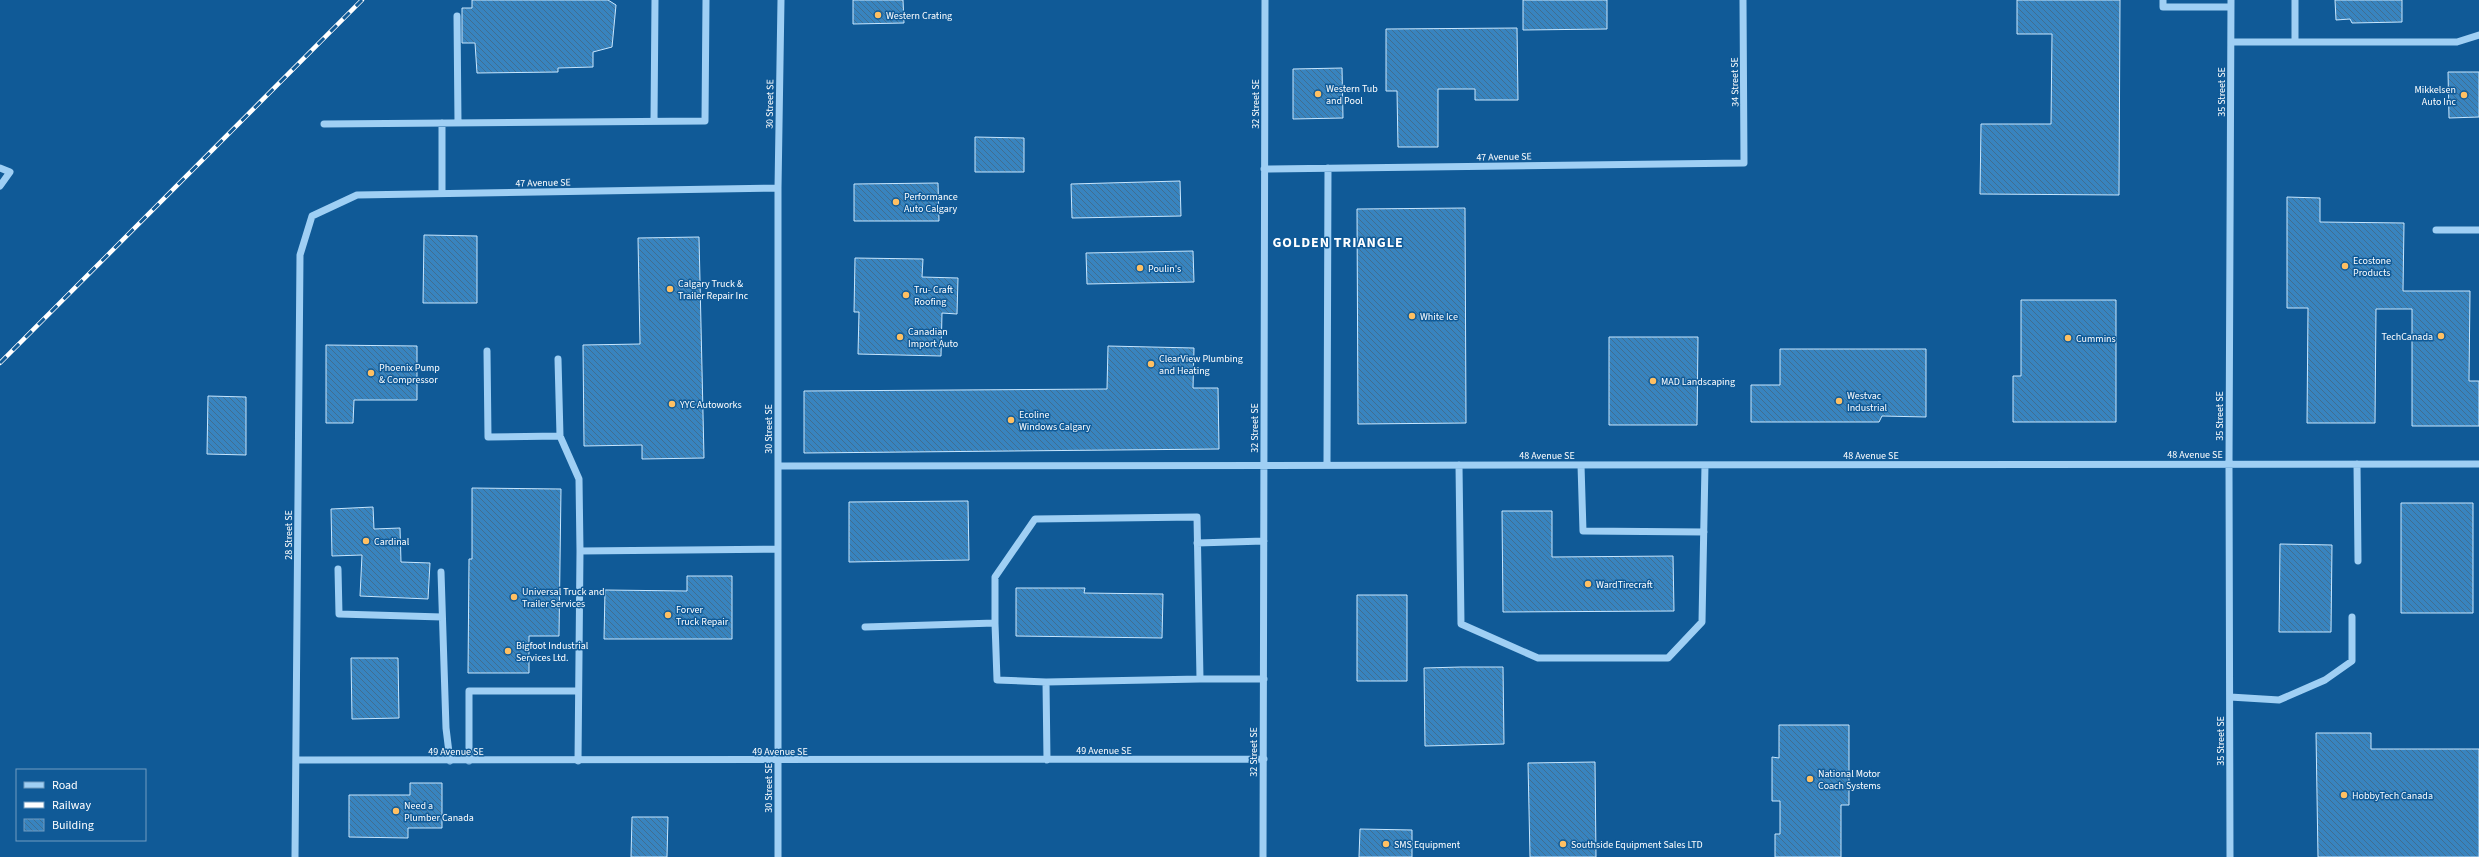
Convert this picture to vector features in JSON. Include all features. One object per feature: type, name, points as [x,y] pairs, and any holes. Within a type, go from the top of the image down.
[{"type":"street","points":[[654,121],[655,0]]},
{"type":"street","points":[[324,124],[705,120],[706,0]]},
{"type":"street","name":"30 Street SE","points":[[778,857],[778,188],[781,0]]},
{"type":"street","name":"32 Street SE","points":[[1263,857],[1265,0]]},
{"type":"street","name":"34 Street SE","points":[[1743,0],[1744,163]]},
{"type":"street","points":[[2163,0],[2163,7],[2232,3]]},
{"type":"street","points":[[2295,0],[2295,42]]},
{"type":"street","name":"35 Street SE","points":[[2230,857],[2229,464],[2232,3]]},
{"type":"street","points":[[457,16],[458,123]]},
{"type":"street","points":[[2231,42],[2457,42],[2479,35]]},
{"type":"street","points":[[442,123],[442,193]]},
{"type":"street","name":"47 Avenue SE","points":[[1264,169],[1744,163]]},
{"type":"street","points":[[0,168],[10,172],[0,186]]},
{"type":"street","points":[[1327,465],[1328,168]]},
{"type":"street","name":"47 Avenue SE","points":[[312,216],[357,195],[778,188]]},
{"type":"street","name":"28 Street SE","points":[[295,857],[300,255],[312,216]]},
{"type":"street","points":[[2436,230],[2479,230]]},
{"type":"street","points":[[487,351],[488,437],[560,436]]},
{"type":"street","points":[[558,359],[560,436],[579,479],[580,551],[578,761]]},
{"type":"street","points":[[2357,464],[2358,561]]},
{"type":"street","name":"48 Avenue SE","points":[[778,466],[2479,464]]},
{"type":"street","points":[[1459,465],[1461,624],[1538,658],[1668,658],[1702,622],[1705,465]]},
{"type":"street","points":[[1581,465],[1583,531],[1704,532]]},
{"type":"street","points":[[1200,679],[1197,516],[1035,519],[995,577],[997,680],[1046,682],[1264,679]]},
{"type":"street","points":[[1197,544],[1264,541]]},
{"type":"street","points":[[580,551],[778,549]]},
{"type":"street","points":[[338,568],[339,614],[442,617]]},
{"type":"street","points":[[440,572],[446,728],[450,761]]},
{"type":"street","points":[[2230,697],[2279,700],[2325,680],[2352,661],[2352,618]]},
{"type":"street","points":[[865,626],[995,623]]},
{"type":"street","points":[[1046,682],[1047,760]]},
{"type":"street","points":[[469,761],[469,691],[578,690]]},
{"type":"street","name":"49 Avenue SE","points":[[296,760],[778,761],[1264,759]]},
{"type":"building","points":[[472,0],[608,0],[616,5],[612,47],[593,52],[593,67],[558,68],[558,72],[477,73],[475,43],[462,43],[462,8],[472,8]]},
{"type":"building","name":"Western Crating","points":[[853,0],[903,0],[904,23],[853,24]]},
{"type":"building","points":[[1523,0],[1607,0],[1607,29],[1523,30]]},
{"type":"building","points":[[2017,0],[2120,0],[2119,195],[1980,194],[1981,124],[2051,124],[2052,34],[2017,34]]},
{"type":"building","points":[[2335,0],[2402,0],[2402,22],[2352,23],[2350,19],[2336,20]]},
{"type":"building","points":[[1517,28],[1518,100],[1475,100],[1475,89],[1438,89],[1438,147],[1398,147],[1397,91],[1386,91],[1386,29]]},
{"type":"building","name":"Western Tub and Pool","points":[[1342,68],[1343,118],[1293,119],[1293,69]]},
{"type":"building","name":"Mikkelsen Auto Inc","points":[[2448,72],[2479,72],[2479,117],[2449,118]]},
{"type":"building","points":[[975,137],[1024,138],[1024,172],[975,172]]},
{"type":"building","points":[[1180,181],[1181,216],[1072,218],[1071,184]]},
{"type":"building","name":"Performance Auto Calgary","points":[[938,183],[939,221],[854,221],[854,184]]},
{"type":"building","points":[[2287,197],[2320,198],[2320,222],[2404,223],[2403,291],[2470,291],[2469,381],[2479,381],[2479,426],[2412,426],[2412,309],[2376,309],[2375,423],[2307,423],[2308,308],[2287,308]]},
{"type":"building","name":"White Ice","points":[[1465,208],[1466,423],[1358,424],[1357,209]]},
{"type":"building","points":[[424,235],[477,236],[477,303],[423,303]]},
{"type":"building","points":[[699,237],[704,458],[642,459],[642,445],[584,446],[583,345],[640,344],[638,238]]},
{"type":"building","name":"Poulin's","points":[[1193,251],[1194,282],[1087,284],[1086,253]]},
{"type":"building","points":[[855,258],[923,259],[922,277],[958,278],[957,314],[942,313],[941,356],[858,354],[859,312],[854,312]]},
{"type":"building","name":"Cummins","points":[[2021,300],[2116,300],[2116,422],[2013,422],[2013,376],[2021,376]]},
{"type":"building","name":"MAD Landscaping","points":[[1609,337],[1698,337],[1697,425],[1609,425]]},
{"type":"building","name":"Phoenix Pump & Compressor","points":[[326,345],[417,346],[417,400],[354,400],[353,423],[326,423]]},
{"type":"building","name":"Ecoline Windows Calgary","points":[[1108,346],[1194,348],[1193,388],[1218,388],[1219,449],[804,453],[804,391],[1107,389]]},
{"type":"building","name":"Westvac Industrial","points":[[1780,349],[1926,349],[1926,417],[1882,416],[1879,422],[1751,422],[1751,385],[1780,385]]},
{"type":"building","points":[[208,396],[246,397],[246,455],[207,454]]},
{"type":"building","name":"Universal Truck and Trailer Services","points":[[472,488],[561,489],[559,636],[529,636],[529,673],[468,673],[469,559],[472,559]]},
{"type":"building","points":[[968,501],[969,560],[849,562],[849,502]]},
{"type":"building","points":[[2401,503],[2473,503],[2473,613],[2401,613]]},
{"type":"building","points":[[373,507],[374,529],[400,528],[401,562],[430,563],[428,599],[360,596],[362,555],[332,556],[331,509]]},
{"type":"building","name":"WardTirecraft","points":[[1502,511],[1552,511],[1552,557],[1673,556],[1674,611],[1503,612]]},
{"type":"building","points":[[2280,544],[2332,545],[2331,632],[2279,632]]},
{"type":"building","name":"Forver Truck Repair","points":[[687,576],[732,576],[732,639],[604,639],[605,590],[687,591]]},
{"type":"building","points":[[1016,588],[1085,588],[1084,593],[1163,594],[1162,638],[1016,636]]},
{"type":"building","points":[[1357,595],[1407,595],[1407,681],[1357,681]]},
{"type":"building","points":[[351,658],[398,658],[399,718],[352,719]]},
{"type":"building","points":[[1503,667],[1504,744],[1425,746],[1424,668]]},
{"type":"building","name":"National Motor Coach Systems","points":[[1779,725],[1849,725],[1849,805],[1841,805],[1841,857],[1775,857],[1775,834],[1780,834],[1780,801],[1772,801],[1772,757],[1779,758]]},
{"type":"building","points":[[2316,733],[2371,733],[2371,749],[2479,749],[2479,857],[2318,857]]},
{"type":"building","points":[[1595,762],[1596,857],[1530,857],[1528,763]]},
{"type":"building","name":"Need a Plumber Canada","points":[[410,783],[442,783],[442,828],[408,828],[408,838],[349,837],[349,795],[410,795]]},
{"type":"building","points":[[632,817],[668,817],[667,857],[631,857]]},
{"type":"building","name":"SMS Equipment","points":[[1360,829],[1412,830],[1412,857],[1359,857]]},
{"type":"railway","points":[[0,363],[362,0]]},
{"type":"place","name":"Western Crating","points":[[878,15]]},
{"type":"place","name":"Western Tub and Pool","points":[[1318,94]]},
{"type":"place","name":"Mikkelsen Auto Inc","points":[[2464,95]]},
{"type":"place","name":"Performance Auto Calgary","points":[[896,202]]},
{"type":"place","name":"Ecostone Products","points":[[2345,266]]},
{"type":"place","name":"Poulin's","points":[[1140,268]]},
{"type":"place","name":"Calgary Truck & Trailer Repair Inc","points":[[670,289]]},
{"type":"place","name":"Tru- Craft Roofing","points":[[906,295]]},
{"type":"place","name":"White Ice","points":[[1412,316]]},
{"type":"place","name":"TechCanada","points":[[2441,336]]},
{"type":"place","name":"Canadian Import Auto","points":[[900,337]]},
{"type":"place","name":"Cummins","points":[[2068,338]]},
{"type":"place","name":"ClearView Plumbing and Heating","points":[[1151,364]]},
{"type":"place","name":"Phoenix Pump & Compressor","points":[[371,373]]},
{"type":"place","name":"MAD Landscaping","points":[[1653,381]]},
{"type":"place","name":"Westvac Industrial","points":[[1839,401]]},
{"type":"place","name":"YYC Autoworks","points":[[672,404]]},
{"type":"place","name":"Ecoline Windows Calgary","points":[[1011,420]]},
{"type":"place","name":"Cardinal","points":[[366,541]]},
{"type":"place","name":"WardTirecraft","points":[[1588,584]]},
{"type":"place","name":"Universal Truck and Trailer Services","points":[[514,597]]},
{"type":"place","name":"Forver Truck Repair","points":[[668,615]]},
{"type":"place","name":"Bigfoot Industrial Services Ltd.","points":[[508,651]]},
{"type":"place","name":"National Motor Coach Systems","points":[[1810,779]]},
{"type":"place","name":"HobbyTech Canada","points":[[2344,795]]},
{"type":"place","name":"Need a Plumber Canada","points":[[396,811]]},
{"type":"place","name":"SMS Equipment","points":[[1386,844]]},
{"type":"place","name":"Southside Equipment Sales LTD","points":[[1563,844]]},
{"type":"district","name":"GOLDEN TRIANGLE","points":[[1338,242]]}]
